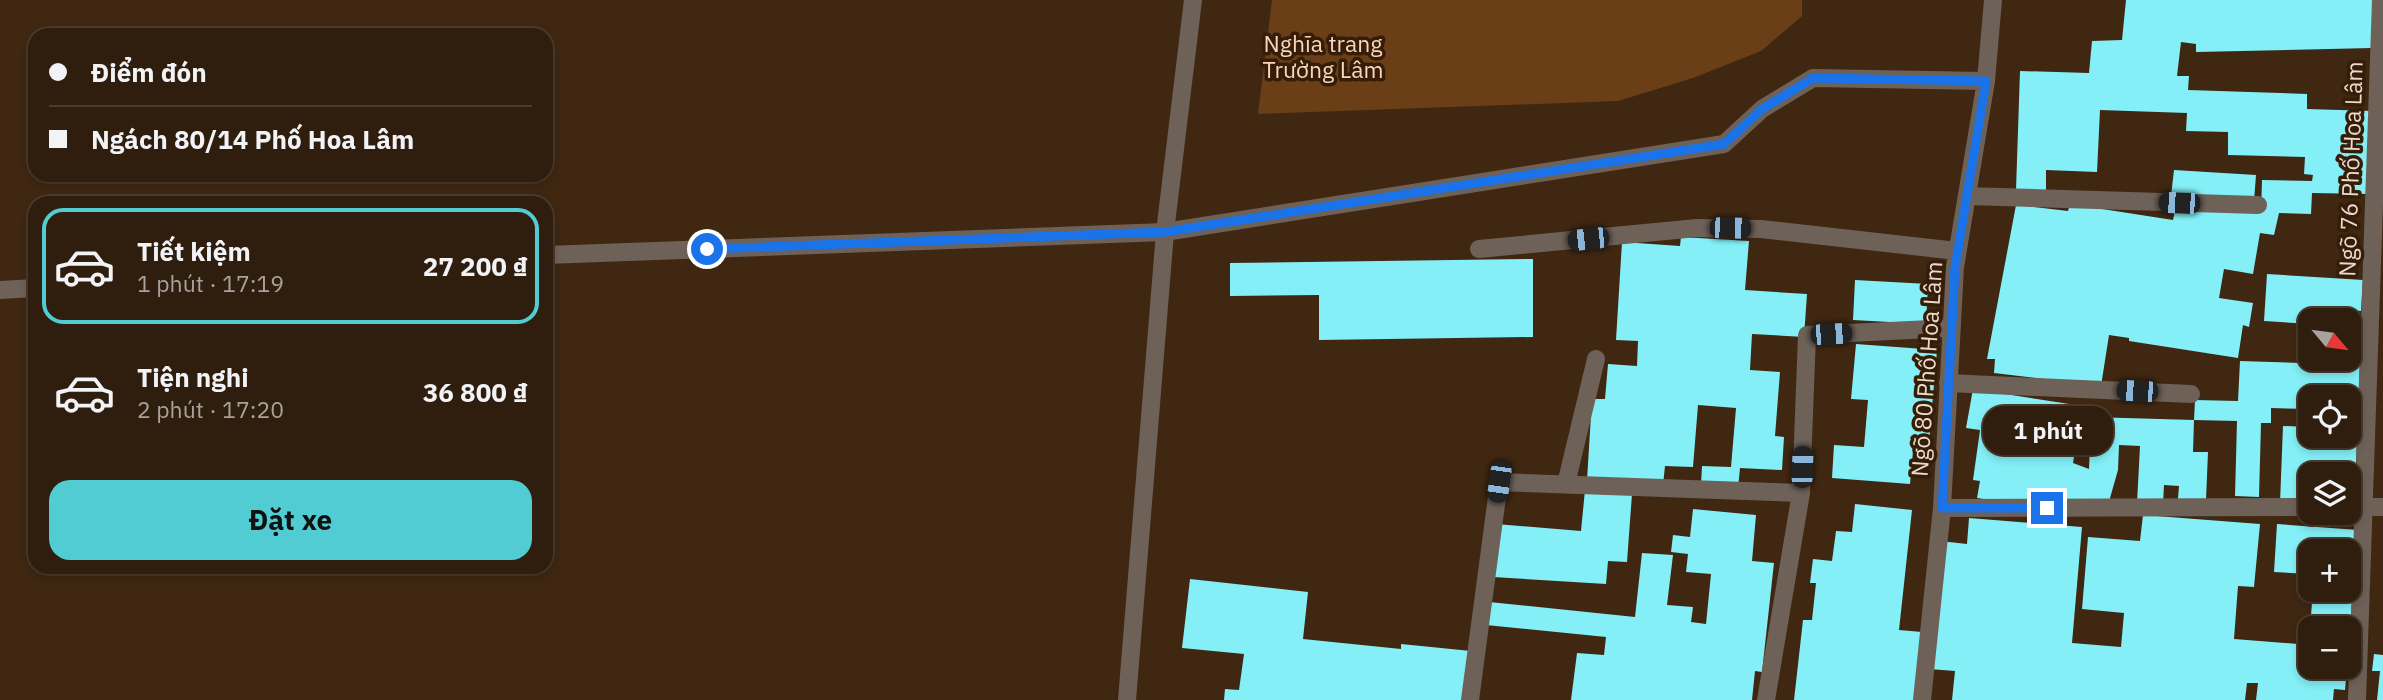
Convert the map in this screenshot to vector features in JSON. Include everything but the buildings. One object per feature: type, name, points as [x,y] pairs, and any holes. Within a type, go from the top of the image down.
[{"type":"street","points":[[1127,700],[1165,232],[1193,0]]},
{"type":"street","name":"Ngõ 80 Phố Hoa Lâm","points":[[1922,700],[1942,508],[1957,251],[1986,81],[1993,0]]},
{"type":"street","name":"Ngõ 76 Phố Hoa Lâm","points":[[2358,462],[2381,0]]},
{"type":"street","points":[[553,255],[1165,232],[1724,144],[1762,109],[1813,78],[1986,81]]},
{"type":"street","points":[[1967,196],[2258,205]]},
{"type":"street","points":[[1479,249],[1708,228],[1761,229],[1957,251]]},
{"type":"street","points":[[0,290],[28,288]]},
{"type":"street","points":[[1766,700],[1801,493],[1807,335],[1952,328]]},
{"type":"street","points":[[1566,484],[1596,359]]},
{"type":"street","points":[[1948,383],[2191,394]]},
{"type":"street","points":[[1470,700],[1499,482],[1801,493]]},
{"type":"street","points":[[1942,508],[2298,507]]},
{"type":"street","points":[[2361,507],[2383,507]]},
{"type":"street","name":"Ngõ 76 Phố Hoa Lâm","points":[[2356,525],[2357,700]]},
{"type":"green space","name":"Nghĩa trang Trường Lâm","points":[[1272,0],[1802,0],[1802,16],[1761,51],[1693,78],[1618,101],[1258,114]]},
{"type":"route","points":[[707,249],[1165,232],[1724,144],[1762,109],[1813,78],[1986,81],[1955,267],[1942,508],[2047,508]]}]
